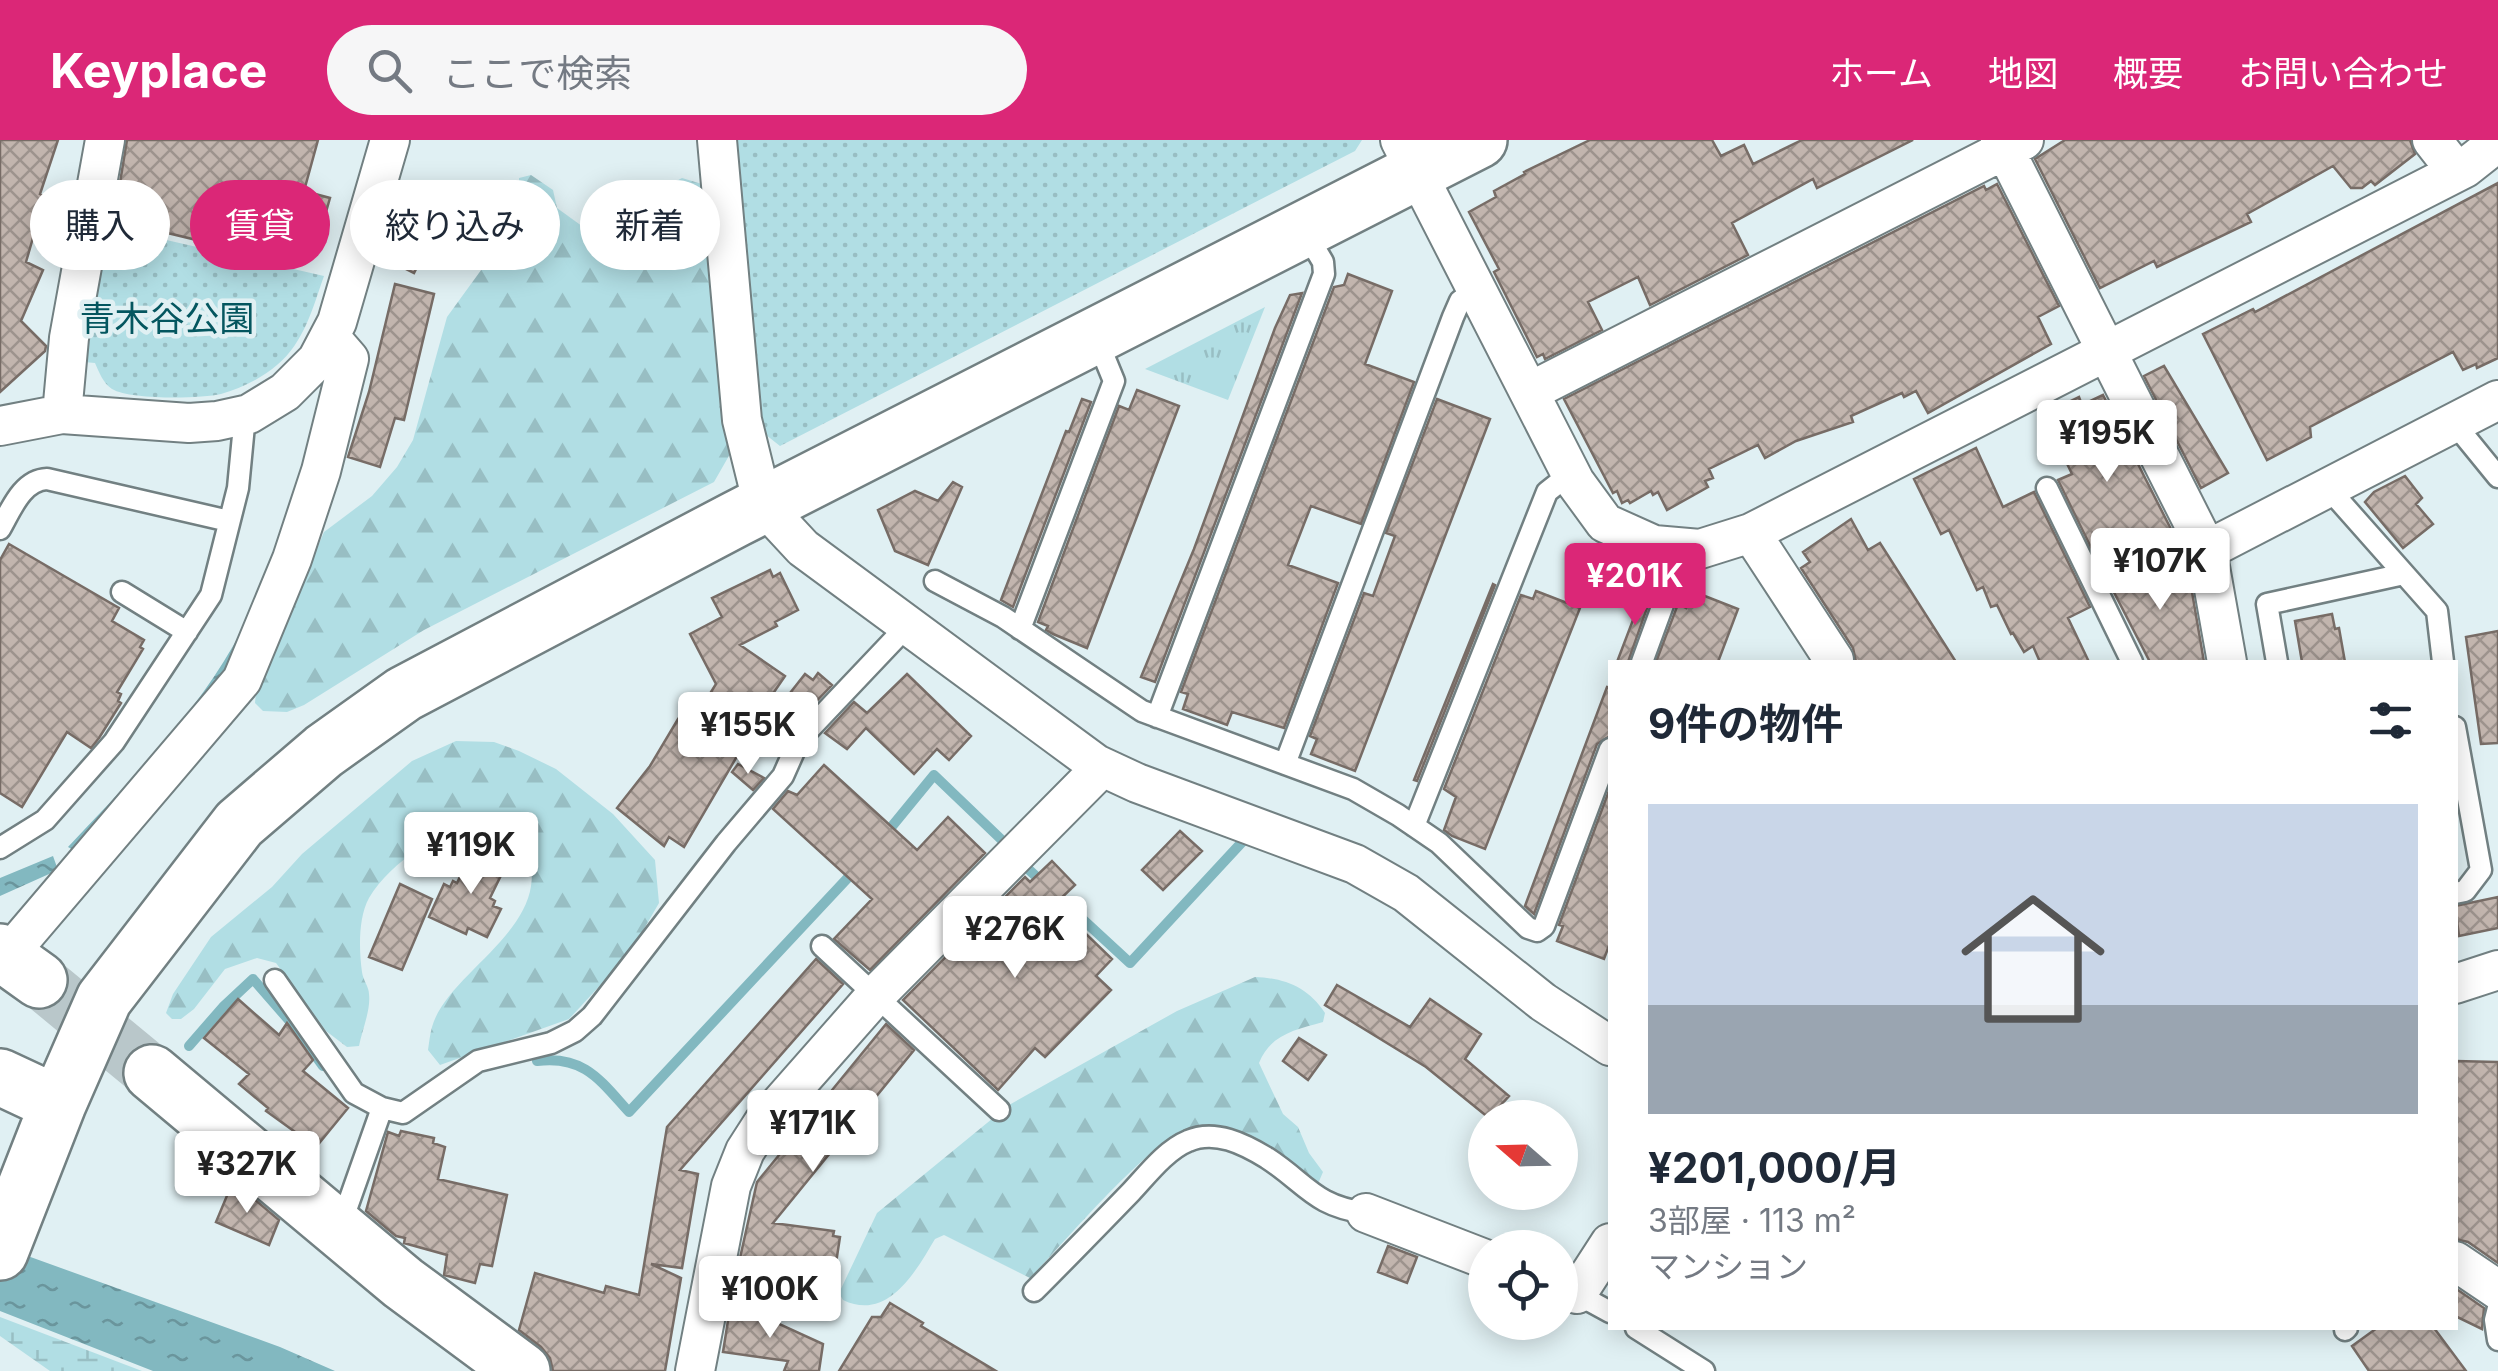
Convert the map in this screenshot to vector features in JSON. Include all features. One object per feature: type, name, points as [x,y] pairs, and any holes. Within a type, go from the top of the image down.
[{"type":"street","points":[[62,414],[69,338],[106,140]]},
{"type":"street","points":[[0,426],[62,414],[189,423],[245,415],[286,392],[316,360],[337,322],[390,140]]},
{"type":"street","points":[[716,140],[742,420],[763,505],[803,548],[1102,767],[1354,864],[1406,893],[1544,1002],[1608,1045]]},
{"type":"street","points":[[0,1252],[104,999],[240,824],[324,751],[404,694],[763,505],[1304,229],[1408,156],[1479,140]]},
{"type":"street","points":[[2432,140],[2457,172]]},
{"type":"street","points":[[1408,156],[1571,473],[1605,523],[1654,545],[1700,549],[1751,532],[2108,351],[2457,172],[2498,142]]},
{"type":"street","points":[[1530,392],[2010,143],[2207,550],[2226,660]]},
{"type":"street","points":[[15,963],[242,680],[292,559],[346,380],[350,359],[330,336]]},
{"type":"street","points":[[2207,550],[2498,400]]},
{"type":"street","points":[[1751,532],[1833,660]]},
{"type":"street","points":[[695,1371],[731,1186],[745,1151],[763,1122],[875,996],[1102,767]]},
{"type":"street","points":[[2458,983],[2498,970]]},
{"type":"street","points":[[152,1073],[403,1282],[522,1371]]},
{"type":"street","points":[[0,1078],[58,1104]]},
{"type":"street","points":[[1366,1213],[1468,1252]]},
{"type":"street","points":[[1578,1280],[1608,1245]]},
{"type":"street","points":[[2458,1263],[2498,1290]]},
{"type":"lane","points":[[1157,717],[1324,274],[1323,262],[1304,229]]},
{"type":"lane","points":[[1286,764],[1453,317],[1460,301],[1477,289]]},
{"type":"lane","points":[[1020,629],[1114,381],[1095,335]]},
{"type":"lane","points":[[0,848],[45,820],[114,742],[211,596],[244,454],[245,415]]},
{"type":"lane","points":[[2454,423],[2498,477]]},
{"type":"lane","points":[[1414,826],[1547,492],[1571,473]]},
{"type":"lane","points":[[0,529],[27,485],[37,479],[230,521]]},
{"type":"lane","points":[[2047,488],[2131,660]]},
{"type":"lane","points":[[2328,488],[2437,611],[2444,660]]},
{"type":"lane","points":[[1643,660],[1684,547]]},
{"type":"lane","points":[[2277,660],[2267,604],[2404,574]]},
{"type":"lane","points":[[935,581],[1020,629],[1142,711],[1353,789],[1439,842],[1528,928],[1537,930],[1544,926],[1608,753]]},
{"type":"lane","points":[[122,592],[187,632]]},
{"type":"lane","points":[[275,980],[354,1093],[382,1108],[403,1113],[478,1061],[551,1043],[575,1032],[592,1016],[783,776],[799,740],[908,625]]},
{"type":"lane","points":[[2458,744],[2481,870],[2465,891],[2458,892]]},
{"type":"lane","points":[[822,946],[999,1110]]},
{"type":"lane","points":[[2458,965],[2498,953]]},
{"type":"lane","points":[[339,1229],[382,1108]]},
{"type":"lane","points":[[1034,1291],[1163,1160],[1188,1141],[1214,1136],[1239,1143],[1266,1157],[1337,1209],[1366,1213]]},
{"type":"lane","points":[[1578,1296],[1608,1311]]},
{"type":"lane","points":[[2498,1308],[2498,1340]]},
{"type":"lane","points":[[1639,1330],[1704,1371]]},
{"type":"green space","points":[[733,140],[1362,140],[1355,151],[780,446],[761,431]]},
{"type":"green space","points":[[560,210],[580,225],[580,270],[713,270],[730,454],[714,482],[424,630],[304,705],[287,712],[263,711],[255,703],[256,691],[324,532],[372,496],[397,467],[413,440],[447,317],[481,270],[560,270]]},
{"type":"green space","name":"青木谷公園","points":[[170,241],[190,245],[190,270],[298,270],[324,276],[294,346],[277,365],[236,389],[211,396],[165,398],[121,393],[106,384],[95,363],[84,362],[98,270],[170,270]]},
{"type":"green space","points":[[1265,307],[1228,400],[1145,369]]},
{"type":"green space","points":[[456,741],[494,742],[556,769],[613,814],[655,860],[659,903],[630,953],[569,1019],[440,1065],[428,1050],[440,1010],[514,925],[531,886],[531,864],[523,849],[509,839],[472,834],[433,842],[417,850],[390,871],[369,898],[360,944],[369,1000],[359,1046],[347,1047],[326,1031],[276,963],[257,958],[225,969],[194,1009],[181,1019],[172,1019],[166,1013],[173,994],[211,937],[412,761]]},
{"type":"green space","points":[[1255,977],[1295,986],[1325,1013],[1323,1022],[1277,1039],[1259,1063],[1283,1114],[1298,1127],[1309,1153],[1323,1172],[1317,1186],[1276,1154],[1246,1137],[1194,1129],[1177,1135],[1133,1169],[1030,1278],[944,1235],[935,1239],[909,1278],[887,1299],[859,1305],[843,1300],[839,1293],[877,1213],[1009,1105],[1177,1011]]},
{"type":"green space","points":[[0,1317],[142,1371],[50,1371],[0,1336]]},
{"type":"water","points":[[303,493],[261,588],[284,531]]},
{"type":"water","points":[[261,590],[222,678],[75,851],[68,847],[156,751],[216,674]]},
{"type":"water","points":[[53,856],[58,870],[0,896],[0,878]]},
{"type":"water","points":[[0,1246],[280,1347],[335,1371],[153,1371],[0,1311]]},
{"type":"building","points":[[0,140],[58,140],[45,180],[30,180],[30,248],[26,262],[30,270],[43,270],[21,321],[46,346],[45,351],[0,392]]},
{"type":"building","points":[[127,140],[318,140],[307,180],[190,180],[190,238],[170,234],[170,180],[120,180]]},
{"type":"building","points":[[1590,140],[1712,140],[1721,156],[1744,145],[1753,164],[1802,140],[1913,140],[1817,188],[1813,179],[1732,223],[1748,255],[1650,305],[1638,277],[1588,302],[1602,330],[1545,359],[1543,354],[1537,357],[1469,212],[1496,197],[1494,191],[1524,172]]},
{"type":"building","points":[[2065,140],[2410,140],[2415,154],[2375,185],[2371,181],[2362,188],[2351,188],[2333,166],[2247,214],[2251,222],[2157,267],[2154,261],[2100,288],[2035,159]]},
{"type":"building","points":[[2498,183],[2498,358],[2463,370],[2453,352],[2310,427],[2311,437],[2267,460],[2203,334],[2253,309],[2255,312]]},
{"type":"building","points":[[1997,184],[2059,306],[2038,317],[2051,344],[1928,413],[1916,391],[1904,397],[1902,393],[1851,416],[1853,422],[1796,441],[1765,458],[1758,445],[1709,469],[1713,478],[1705,481],[1708,487],[1667,510],[1658,492],[1653,495],[1651,491],[1630,503],[1622,503],[1617,491],[1613,493],[1564,399],[1984,186],[1986,190]]},
{"type":"building","points":[[1348,274],[1392,291],[1365,364],[1414,382],[1361,524],[1311,506],[1288,565],[1338,583],[1284,728],[1232,712],[1227,725],[1183,709],[1188,694],[1181,692],[1334,287],[1344,285]]},
{"type":"building","points":[[395,284],[434,294],[404,420],[395,418],[380,467],[348,457],[369,392]]},
{"type":"building","points":[[1302,293],[1155,682],[1141,677],[1194,549],[1275,328],[1290,295]]},
{"type":"building","points":[[2164,366],[2228,473],[2201,488],[2144,376]]},
{"type":"building","points":[[1137,390],[1179,406],[1087,648],[1053,634],[1046,630],[1048,626],[1038,622],[1119,406],[1129,410]]},
{"type":"building","points":[[2103,395],[2176,539],[2104,574],[2058,480],[2072,474],[2049,426],[2053,423],[2048,412],[2079,397],[2082,405]]},
{"type":"building","points":[[1082,399],[1091,402],[1013,607],[1001,600]]},
{"type":"building","points":[[1437,399],[1490,419],[1355,771],[1311,754],[1317,739],[1310,736],[1364,593],[1373,596],[1395,536],[1386,533]]},
{"type":"building","points":[[1976,448],[2003,507],[2034,492],[2090,607],[2068,618],[2088,660],[2039,660],[2033,646],[2024,652],[1997,605],[1991,607],[1983,587],[1977,590],[1949,530],[1941,534],[1914,479]]},
{"type":"building","points":[[2405,476],[2422,498],[2416,504],[2433,524],[2403,548],[2365,502],[2374,492]]},
{"type":"building","points":[[953,482],[962,487],[928,565],[895,551],[878,510],[915,491],[938,501]]},
{"type":"building","points":[[1851,519],[1868,550],[1880,543],[1955,660],[1856,660],[1853,648],[1801,568],[1810,562],[1803,552]]},
{"type":"building","points":[[9,544],[119,608],[112,621],[144,640],[140,647],[143,649],[117,692],[121,694],[121,703],[99,738],[91,748],[67,732],[22,807],[0,793],[0,560]]},
{"type":"building","points":[[2178,564],[2192,592],[2204,660],[2149,660],[2105,575]]},
{"type":"building","points":[[770,570],[773,577],[780,573],[798,610],[740,645],[785,676],[770,698],[766,695],[738,743],[743,746],[684,847],[669,837],[664,846],[617,808],[650,766],[678,719],[687,725],[691,717],[695,718],[716,684],[690,634],[722,617],[712,598]]},
{"type":"building","points":[[1493,584],[1417,781],[1414,780]]},
{"type":"building","points":[[1536,591],[1580,608],[1485,849],[1444,830],[1456,797],[1444,789],[1521,595],[1533,599]]},
{"type":"building","points":[[1644,591],[1652,594],[1629,660],[1618,660]]},
{"type":"building","points":[[1692,591],[1738,609],[1719,660],[1657,660],[1678,604],[1686,608]]},
{"type":"building","points":[[2332,614],[2335,629],[2339,628],[2345,660],[2302,660],[2295,621]]},
{"type":"building","points":[[2498,631],[2498,743],[2481,744],[2466,637]]},
{"type":"building","points":[[818,673],[832,685],[802,716],[783,702],[805,674],[813,680]]},
{"type":"building","points":[[907,674],[971,736],[949,760],[937,749],[914,774],[866,728],[847,749],[825,733],[854,702],[867,713]]},
{"type":"building","points":[[1608,687],[1608,737],[1597,744],[1534,914],[1525,906]]},
{"type":"building","points":[[738,764],[764,778],[753,790],[732,772]]},
{"type":"building","points":[[824,765],[917,850],[948,817],[985,853],[870,970],[834,939],[872,899],[773,809],[788,791],[797,795]]},
{"type":"building","points":[[1608,793],[1608,948],[1604,959],[1557,941],[1563,926],[1559,925]]},
{"type":"building","points":[[1180,831],[1202,851],[1163,890],[1142,870]]},
{"type":"building","points":[[473,849],[506,865],[490,898],[495,901],[493,906],[501,909],[487,937],[468,928],[466,934],[429,917],[444,884],[450,887],[453,881],[457,883]]},
{"type":"building","points":[[1052,861],[1075,885],[1055,904],[1112,959],[1096,976],[1111,990],[1045,1057],[1035,1048],[998,1090],[903,1000],[1025,877],[1030,882]]},
{"type":"building","points":[[400,884],[432,899],[402,970],[369,957]]},
{"type":"building","points":[[2498,897],[2498,928],[2459,936],[2458,905]]},
{"type":"building","points":[[816,959],[843,984],[680,1170],[698,1174],[682,1268],[651,1264],[681,1278],[665,1371],[553,1371],[550,1358],[541,1347],[519,1330],[535,1273],[604,1293],[606,1286],[639,1295],[667,1127]]},
{"type":"building","points":[[1337,985],[1410,1027],[1430,999],[1481,1034],[1465,1059],[1509,1096],[1505,1100],[1468,1101],[1426,1067],[1325,1005]]},
{"type":"building","points":[[238,999],[279,1035],[287,1023],[313,1060],[303,1071],[348,1108],[316,1147],[266,1111],[268,1108],[239,1084],[249,1074],[204,1038]]},
{"type":"building","points":[[886,1024],[914,1050],[773,1223],[834,1231],[833,1236],[840,1237],[832,1289],[736,1276],[757,1182]]},
{"type":"building","points":[[1299,1038],[1326,1055],[1308,1080],[1283,1061]]},
{"type":"building","points":[[2458,1061],[2498,1062],[2498,1263],[2468,1242],[2458,1240]]},
{"type":"building","points":[[401,1131],[434,1138],[433,1143],[445,1147],[438,1179],[507,1195],[492,1266],[480,1264],[475,1283],[444,1275],[447,1255],[404,1243],[405,1238],[396,1236],[366,1211],[388,1132],[399,1136]]},
{"type":"building","points":[[231,1186],[246,1192],[279,1220],[269,1245],[216,1222]]},
{"type":"building","points":[[1388,1246],[1417,1257],[1407,1283],[1378,1272]]},
{"type":"building","points":[[2458,1290],[2484,1308],[2482,1329],[2458,1317]]},
{"type":"building","points":[[731,1302],[823,1344],[819,1371],[784,1371],[788,1361],[723,1352]]},
{"type":"building","points":[[890,1303],[996,1371],[839,1371],[872,1317],[881,1317]]},
{"type":"building","points":[[2374,1330],[2435,1330],[2466,1371],[2369,1371],[2352,1346]]},
{"type":"waterway","points":[[884,836],[934,775],[1006,844]]},
{"type":"waterway","points":[[1027,868],[1130,963],[1244,840]]},
{"type":"waterway","points":[[537,1061],[567,1062],[590,1072],[629,1112],[857,868]]},
{"type":"waterway","points":[[189,1046],[253,979],[323,1066]]},
{"type":"tunnel","points":[[39,980],[152,1073]]}]
